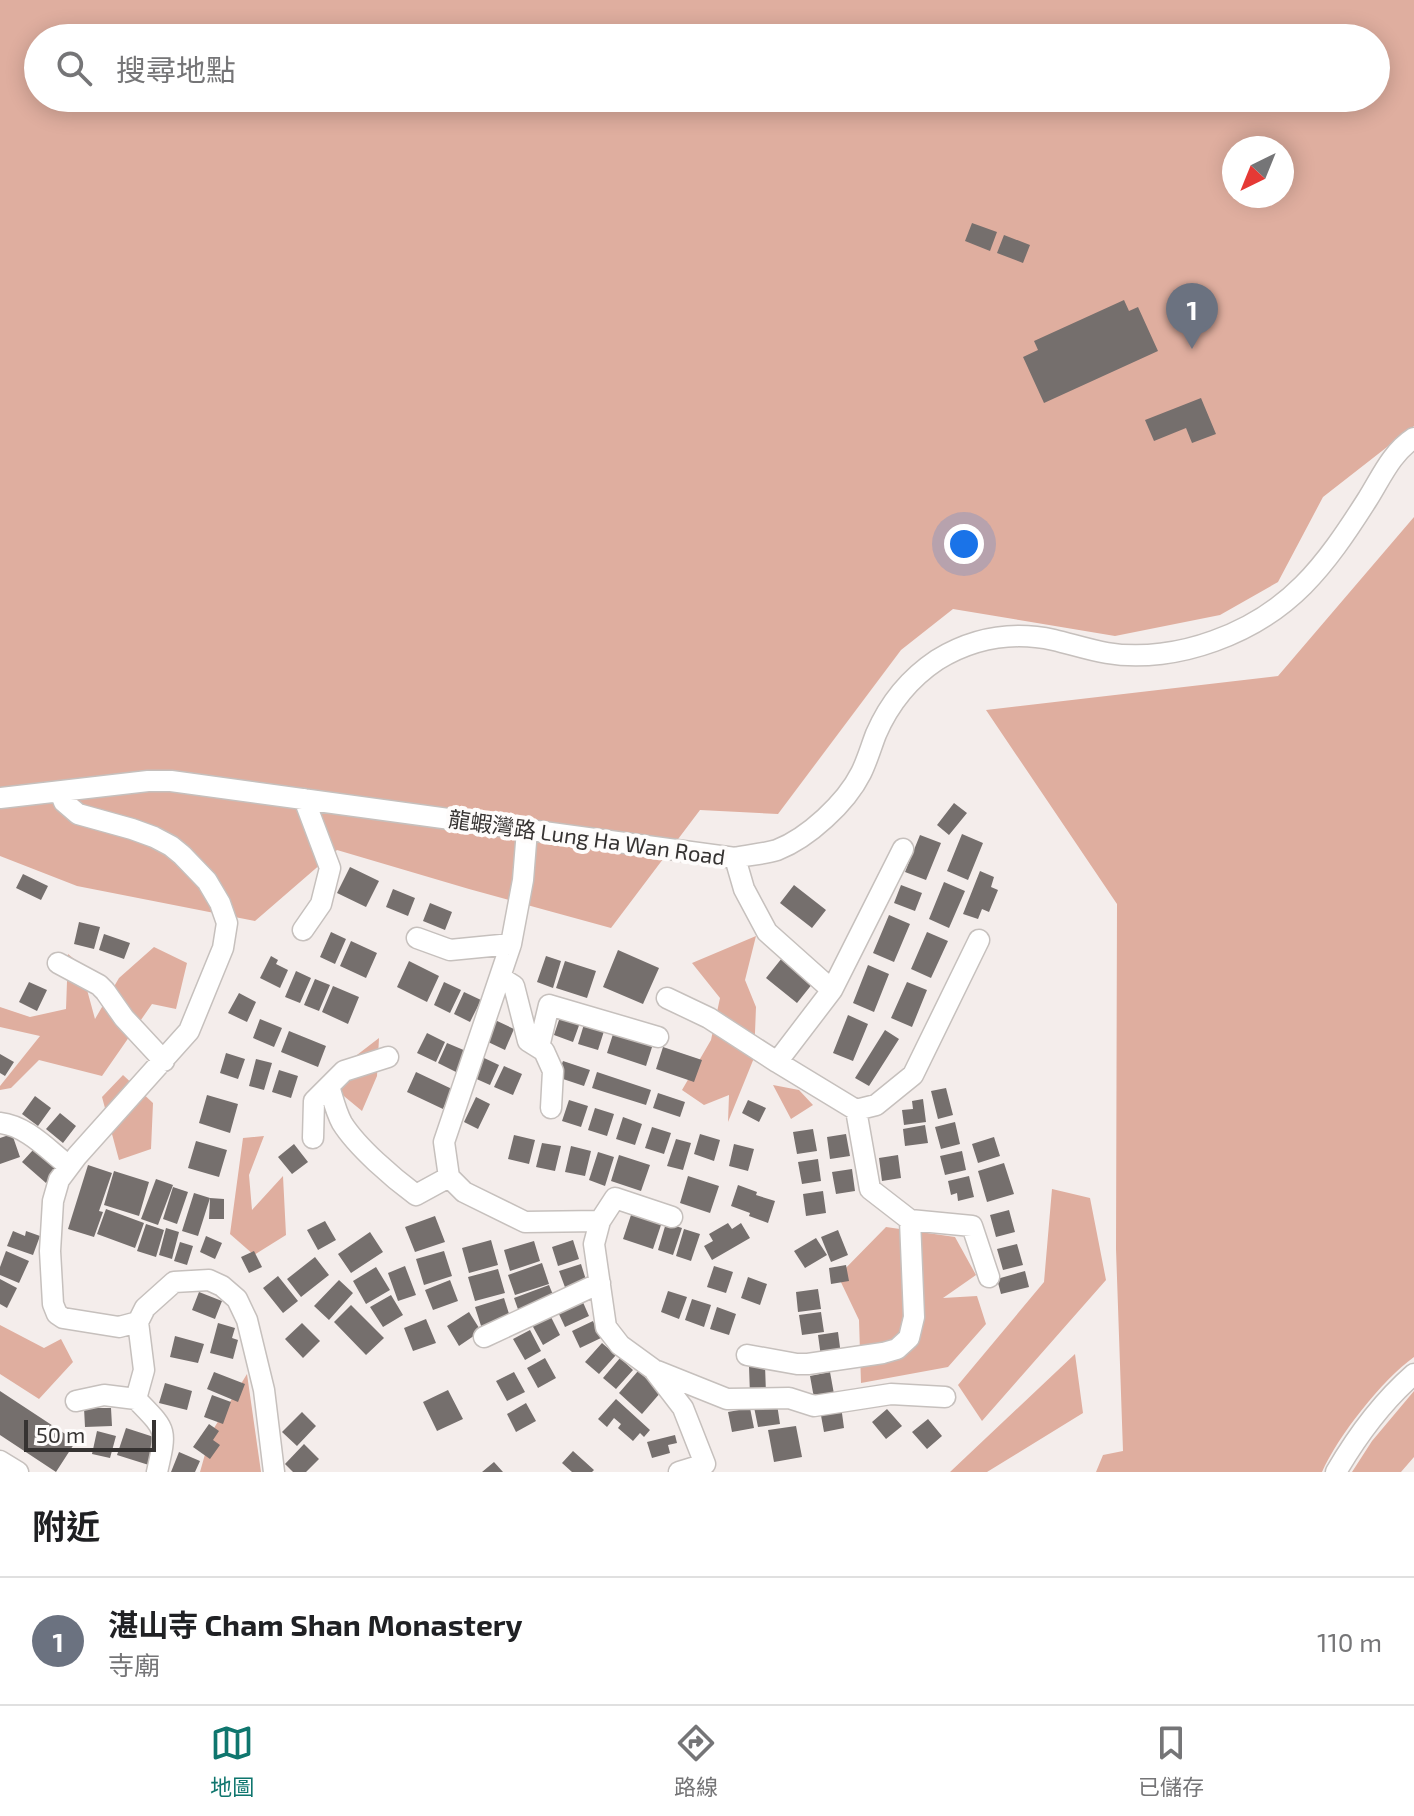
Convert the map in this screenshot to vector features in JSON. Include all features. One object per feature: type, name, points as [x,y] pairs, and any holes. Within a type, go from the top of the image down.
[{"type":"street","name":"龍蝦灣路 Lung Ha Wan Road","points":[[0,798],[161,781],[735,858],[777,850],[807,833],[835,809],[860,775],[877,732],[896,699],[937,660],[985,639],[1020,635],[1130,655],[1173,652],[1213,642],[1236,632],[1270,613],[1316,573],[1342,539],[1396,454],[1414,438]]},
{"type":"street","points":[[60,792],[64,802],[78,814],[132,829],[171,846],[207,881],[224,911],[227,923],[225,939],[189,1031],[69,1166],[57,1187],[51,1217],[50,1251],[53,1304],[57,1314],[63,1318],[119,1327],[138,1322]]},
{"type":"street","points":[[303,930],[321,904],[330,868],[304,799]]},
{"type":"street","points":[[527,830],[523,880],[511,944],[444,1142],[449,1177],[464,1192],[525,1222],[600,1221]]},
{"type":"street","points":[[777,1062],[832,990],[903,849]]},
{"type":"street","points":[[735,858],[744,889],[767,932],[832,990]]},
{"type":"street","points":[[417,938],[450,950],[511,944]]},
{"type":"street","points":[[667,998],[709,1018],[856,1110],[876,1105],[913,1075],[979,940]]},
{"type":"street","points":[[58,963],[99,985],[145,1043],[164,1061]]},
{"type":"street","points":[[500,977],[514,986],[528,1041],[544,1051],[553,1071],[551,1108]]},
{"type":"street","points":[[539,1047],[549,1005],[658,1037]]},
{"type":"street","points":[[313,1138],[314,1101],[344,1071],[388,1057]]},
{"type":"street","points":[[329,1086],[344,1125],[394,1178],[416,1195],[449,1177]]},
{"type":"street","points":[[856,1110],[870,1189],[910,1220],[972,1226],[989,1277]]},
{"type":"street","points":[[0,1123],[26,1132],[69,1166]]},
{"type":"street","points":[[672,1217],[615,1198],[600,1221],[594,1244],[606,1327],[620,1345],[653,1369],[727,1399],[789,1398],[814,1406],[891,1394],[945,1397]]},
{"type":"street","points":[[747,1355],[808,1364],[897,1349],[909,1338],[914,1317],[910,1220]]},
{"type":"street","points":[[136,1399],[144,1370],[138,1322],[149,1304],[174,1282],[209,1280],[222,1286],[237,1299],[247,1320],[264,1390],[274,1472]]},
{"type":"street","points":[[484,1337],[600,1283]]},
{"type":"street","points":[[653,1369],[683,1408],[705,1464],[679,1472]]},
{"type":"street","points":[[1336,1472],[1361,1433],[1414,1374]]},
{"type":"street","points":[[76,1401],[104,1395],[136,1399],[163,1430],[157,1472]]},
{"type":"street","points":[[0,1461],[18,1472]]},
{"type":"shaded area","points":[[0,0],[1414,0],[1414,426],[1323,497],[1278,582],[1220,615],[1115,636],[953,609],[901,650],[778,814],[700,810],[611,928],[337,850],[255,921],[77,886],[0,856]]},
{"type":"shaded area","points":[[1414,517],[1414,1357],[1388,1380],[1362,1410],[1322,1472],[1096,1472],[1103,1455],[1123,1451],[1116,1249],[1117,904],[986,710],[1278,676]]},
{"type":"shaded area","points":[[756,936],[745,980],[756,1007],[754,1058],[728,1122],[729,1095],[704,1105],[682,1090],[711,1040],[720,998],[692,963]]},
{"type":"shaded area","points":[[154,947],[187,963],[176,1009],[152,1004],[102,1076],[39,1060],[11,1088],[0,1090],[40,1036],[0,1027],[0,1007],[30,1017],[66,1009],[68,954],[80,964],[95,1019],[119,978]]},
{"type":"shaded area","points":[[379,1038],[377,1076],[362,1111],[339,1092],[353,1058]]},
{"type":"shaded area","points":[[123,1075],[153,1103],[151,1149],[119,1160],[102,1097]]},
{"type":"shaded area","points":[[773,1085],[799,1090],[813,1105],[791,1119]]},
{"type":"shaded area","points":[[264,1136],[249,1175],[252,1210],[283,1176],[286,1235],[254,1255],[230,1234],[243,1138]]},
{"type":"shaded area","points":[[1052,1189],[1090,1198],[1106,1280],[982,1421],[958,1385],[1044,1282]]},
{"type":"shaded area","points":[[886,1227],[955,1237],[976,1275],[943,1298],[977,1296],[986,1324],[948,1367],[861,1383],[859,1320],[838,1276]]},
{"type":"shaded area","points":[[0,1325],[44,1348],[61,1339],[73,1362],[39,1399],[0,1374]]},
{"type":"shaded area","points":[[1075,1354],[1083,1413],[987,1472],[950,1472]]},
{"type":"shaded area","points":[[247,1374],[261,1472],[200,1472],[211,1433]]},
{"type":"shaded area","points":[[1414,1391],[1414,1457],[1401,1472],[1352,1472],[1372,1441]]},
{"type":"building","points":[[972,223],[997,232],[990,251],[965,241]]},
{"type":"building","points":[[1004,235],[1030,245],[1023,263],[997,253]]},
{"type":"building","points":[[1124,300],[1129,311],[1138,307],[1158,351],[1044,403],[1023,357],[1038,350],[1034,341]]},
{"type":"building","points":[[1201,398],[1216,434],[1192,443],[1186,428],[1154,441],[1145,420]]},
{"type":"building","points":[[954,803],[967,813],[949,835],[937,825]]},
{"type":"building","points":[[962,834],[983,843],[968,880],[947,871]]},
{"type":"building","points":[[920,835],[941,843],[926,880],[905,872]]},
{"type":"building","points":[[350,867],[379,881],[366,907],[337,893]]},
{"type":"building","points":[[980,871],[994,877],[991,887],[998,890],[989,912],[982,909],[978,919],[963,914]]},
{"type":"building","points":[[23,874],[48,886],[41,900],[16,888]]},
{"type":"building","points":[[944,882],[965,891],[949,928],[929,919]]},
{"type":"building","points":[[794,885],[826,910],[812,928],[780,903]]},
{"type":"building","points":[[901,885],[922,893],[915,911],[894,903]]},
{"type":"building","points":[[393,889],[415,898],[408,916],[386,907]]},
{"type":"building","points":[[430,903],[452,912],[445,930],[423,921]]},
{"type":"building","points":[[889,915],[910,924],[894,962],[873,953]]},
{"type":"building","points":[[79,922],[100,927],[94,949],[74,944]]},
{"type":"building","points":[[331,932],[346,939],[335,964],[320,957]]},
{"type":"building","points":[[927,932],[948,941],[931,978],[911,969]]},
{"type":"building","points":[[104,934],[130,943],[124,959],[99,950]]},
{"type":"building","points":[[351,941],[377,953],[366,978],[340,966]]},
{"type":"building","points":[[618,950],[659,968],[643,1004],[603,987]]},
{"type":"building","points":[[271,956],[278,960],[276,964],[288,970],[280,988],[260,978]]},
{"type":"building","points":[[546,956],[561,961],[553,988],[537,982]]},
{"type":"building","points":[[782,958],[813,983],[797,1003],[766,978]]},
{"type":"building","points":[[409,961],[439,976],[427,1002],[397,987]]},
{"type":"building","points":[[565,961],[596,971],[587,998],[556,988]]},
{"type":"building","points":[[868,965],[889,974],[874,1012],[853,1003]]},
{"type":"building","points":[[296,971],[311,978],[300,1003],[285,997]]},
{"type":"building","points":[[315,979],[330,985],[319,1011],[304,1005]]},
{"type":"building","points":[[29,982],[47,990],[37,1011],[19,1002]]},
{"type":"building","points":[[444,982],[461,990],[450,1013],[434,1005]]},
{"type":"building","points":[[907,982],[927,990],[912,1027],[891,1018]]},
{"type":"building","points":[[333,986],[359,997],[348,1024],[322,1012]]},
{"type":"building","points":[[464,992],[481,1000],[470,1022],[454,1014]]},
{"type":"building","points":[[239,993],[256,1002],[247,1022],[228,1013]]},
{"type":"building","points":[[561,1014],[581,1020],[573,1042],[554,1035]]},
{"type":"building","points":[[848,1015],[868,1024],[853,1061],[833,1053]]},
{"type":"building","points":[[260,1019],[282,1028],[274,1047],[253,1038]]},
{"type":"building","points":[[495,1020],[514,1029],[505,1050],[486,1041]]},
{"type":"building","points":[[585,1021],[605,1028],[598,1050],[578,1044]]},
{"type":"building","points":[[885,1030],[899,1039],[869,1086],[855,1078]]},
{"type":"building","points":[[289,1031],[326,1046],[318,1067],[281,1052]]},
{"type":"building","points":[[614,1031],[653,1044],[646,1066],[607,1053]]},
{"type":"building","points":[[427,1033],[445,1042],[436,1062],[417,1053]]},
{"type":"building","points":[[447,1043],[466,1051],[456,1072],[438,1063]]},
{"type":"building","points":[[663,1047],[702,1060],[694,1082],[656,1069]]},
{"type":"building","points":[[226,1053],[245,1059],[238,1079],[220,1073]]},
{"type":"building","points":[[0,1054],[14,1062],[5,1076],[0,1073]]},
{"type":"building","points":[[482,1057],[499,1065],[490,1085],[472,1077]]},
{"type":"building","points":[[256,1059],[272,1063],[264,1090],[249,1086]]},
{"type":"building","points":[[563,1061],[590,1070],[584,1086],[557,1077]]},
{"type":"building","points":[[504,1066],[522,1074],[513,1095],[494,1087]]},
{"type":"building","points":[[279,1070],[298,1076],[291,1098],[272,1092]]},
{"type":"building","points":[[416,1072],[452,1089],[443,1109],[407,1092]]},
{"type":"building","points":[[597,1072],[651,1090],[646,1105],[592,1088]]},
{"type":"building","points":[[946,1088],[953,1115],[938,1119],[931,1091]]},
{"type":"building","points":[[658,1093],[685,1102],[680,1117],[653,1108]]},
{"type":"building","points":[[207,1095],[238,1104],[230,1133],[199,1123]]},
{"type":"building","points":[[35,1096],[51,1108],[38,1126],[22,1114]]},
{"type":"building","points":[[476,1097],[490,1104],[478,1129],[464,1122]]},
{"type":"building","points":[[923,1099],[926,1122],[904,1125],[902,1110],[913,1109],[912,1101]]},
{"type":"building","points":[[569,1100],[588,1106],[581,1127],[562,1121]]},
{"type":"building","points":[[748,1100],[766,1108],[759,1122],[742,1113]]},
{"type":"building","points":[[595,1108],[614,1114],[607,1136],[588,1130]]},
{"type":"building","points":[[60,1113],[76,1126],[63,1143],[46,1129]]},
{"type":"building","points":[[623,1117],[642,1124],[635,1145],[616,1139]]},
{"type":"building","points":[[955,1122],[960,1144],[941,1149],[935,1127]]},
{"type":"building","points":[[925,1125],[928,1143],[905,1146],[903,1129]]},
{"type":"building","points":[[652,1127],[671,1133],[664,1154],[645,1148]]},
{"type":"building","points":[[813,1129],[817,1151],[797,1154],[793,1132]]},
{"type":"building","points":[[12,1134],[20,1157],[0,1164],[0,1138]]},
{"type":"building","points":[[700,1134],[720,1140],[714,1161],[694,1154]]},
{"type":"building","points":[[846,1134],[850,1156],[830,1159],[827,1137]]},
{"type":"building","points":[[514,1135],[535,1140],[529,1164],[508,1159]]},
{"type":"building","points":[[994,1137],[1000,1156],[978,1163],[972,1144]]},
{"type":"building","points":[[676,1139],[691,1143],[683,1170],[667,1166]]},
{"type":"building","points":[[196,1141],[227,1150],[219,1177],[188,1168]]},
{"type":"building","points":[[542,1143],[561,1146],[555,1171],[536,1167]]},
{"type":"building","points":[[294,1144],[308,1162],[292,1174],[278,1157]]},
{"type":"building","points":[[734,1144],[754,1149],[748,1171],[729,1166]]},
{"type":"building","points":[[571,1146],[591,1151],[585,1176],[565,1172]]},
{"type":"building","points":[[33,1150],[57,1170],[46,1183],[22,1162]]},
{"type":"building","points":[[962,1151],[966,1170],[945,1175],[940,1156]]},
{"type":"building","points":[[598,1152],[614,1157],[605,1186],[589,1180]]},
{"type":"building","points":[[619,1155],[650,1165],[641,1191],[611,1181]]},
{"type":"building","points":[[898,1155],[901,1178],[882,1181],[879,1158]]},
{"type":"building","points":[[818,1159],[821,1181],[802,1184],[798,1162]]},
{"type":"building","points":[[1004,1163],[1014,1194],[987,1202],[978,1171]]},
{"type":"building","points":[[88,1165],[112,1173],[94,1237],[68,1229]]},
{"type":"building","points":[[852,1169],[855,1191],[836,1194],[832,1172]]},
{"type":"building","points":[[114,1171],[149,1182],[139,1216],[104,1205]]},
{"type":"building","points":[[688,1176],[719,1186],[710,1213],[680,1203]]},
{"type":"building","points":[[969,1176],[974,1197],[958,1201],[957,1193],[951,1195],[948,1181]]},
{"type":"building","points":[[156,1179],[173,1185],[158,1225],[141,1219]]},
{"type":"building","points":[[738,1185],[775,1201],[768,1223],[731,1206]]},
{"type":"building","points":[[173,1187],[188,1192],[177,1224],[163,1219]]},
{"type":"building","points":[[823,1191],[826,1213],[806,1216],[803,1194]]},
{"type":"building","points":[[194,1193],[210,1198],[198,1236],[182,1231]]},
{"type":"building","points":[[210,1198],[224,1199],[224,1219],[209,1219]]},
{"type":"building","points":[[106,1209],[144,1223],[135,1248],[97,1234]]},
{"type":"building","points":[[1009,1210],[1015,1232],[996,1237],[990,1215]]},
{"type":"building","points":[[632,1212],[662,1222],[653,1249],[623,1239]]},
{"type":"building","points":[[435,1216],[445,1242],[415,1252],[405,1227]]},
{"type":"building","points":[[325,1221],[336,1240],[318,1250],[307,1230]]},
{"type":"building","points":[[666,1223],[682,1228],[673,1255],[658,1250]]},
{"type":"building","points":[[728,1223],[732,1229],[741,1223],[750,1238],[712,1260],[704,1246],[713,1241],[709,1234]]},
{"type":"building","points":[[146,1224],[164,1230],[156,1257],[137,1251]]},
{"type":"building","points":[[166,1228],[179,1232],[172,1259],[159,1255]]},
{"type":"building","points":[[684,1229],[700,1234],[691,1261],[676,1256]]},
{"type":"building","points":[[838,1230],[848,1255],[831,1262],[821,1237]]},
{"type":"building","points":[[13,1231],[25,1236],[26,1231],[40,1236],[33,1255],[7,1246]]},
{"type":"building","points":[[370,1232],[383,1252],[351,1273],[338,1254]]},
{"type":"building","points":[[206,1236],[222,1243],[215,1259],[200,1252]]},
{"type":"building","points":[[816,1238],[827,1255],[805,1268],[794,1251]]},
{"type":"building","points":[[491,1240],[498,1265],[469,1273],[462,1248]]},
{"type":"building","points":[[573,1240],[579,1259],[558,1266],[552,1247]]},
{"type":"building","points":[[534,1241],[540,1261],[510,1271],[504,1250]]},
{"type":"building","points":[[180,1242],[193,1246],[187,1265],[174,1261]]},
{"type":"building","points":[[1017,1244],[1023,1265],[1003,1270],[997,1249]]},
{"type":"building","points":[[6,1251],[29,1261],[19,1283],[0,1275]]},
{"type":"building","points":[[254,1251],[262,1267],[249,1273],[241,1257]]},
{"type":"building","points":[[444,1251],[452,1276],[424,1285],[416,1259]]},
{"type":"building","points":[[315,1257],[329,1275],[301,1297],[287,1279]]},
{"type":"building","points":[[542,1263],[549,1284],[515,1295],[508,1275]]},
{"type":"building","points":[[581,1264],[587,1283],[566,1290],[559,1271]]},
{"type":"building","points":[[846,1265],[849,1281],[831,1284],[829,1268]]},
{"type":"building","points":[[405,1266],[416,1295],[398,1301],[388,1273]]},
{"type":"building","points":[[714,1266],[733,1272],[726,1293],[707,1287]]},
{"type":"building","points":[[376,1267],[390,1290],[366,1304],[353,1281]]},
{"type":"building","points":[[498,1269],[505,1293],[475,1301],[468,1277]]},
{"type":"building","points":[[1025,1271],[1029,1287],[1001,1294],[997,1279]]},
{"type":"building","points":[[278,1276],[298,1301],[283,1313],[263,1288]]},
{"type":"building","points":[[748,1277],[767,1284],[760,1305],[741,1298]]},
{"type":"building","points":[[0,1279],[17,1288],[7,1308],[0,1304]]},
{"type":"building","points":[[339,1280],[353,1293],[329,1320],[314,1306]]},
{"type":"building","points":[[450,1280],[458,1301],[433,1310],[425,1290]]},
{"type":"building","points":[[549,1285],[556,1302],[520,1315],[514,1298]]},
{"type":"building","points":[[818,1289],[821,1309],[798,1312],[796,1292]]},
{"type":"building","points":[[668,1291],[687,1297],[679,1319],[661,1312]]},
{"type":"building","points":[[199,1292],[222,1301],[215,1319],[192,1310]]},
{"type":"building","points":[[391,1295],[403,1315],[383,1327],[370,1307]]},
{"type":"building","points":[[504,1298],[510,1317],[483,1332],[475,1307]]},
{"type":"building","points":[[692,1299],[711,1305],[704,1327],[685,1320]]},
{"type":"building","points":[[582,1300],[589,1316],[565,1327],[558,1312]]},
{"type":"building","points":[[351,1305],[384,1338],[366,1355],[334,1322]]},
{"type":"building","points":[[717,1307],[736,1314],[729,1335],[710,1329]]},
{"type":"building","points":[[469,1312],[481,1331],[459,1346],[447,1326]]},
{"type":"building","points":[[821,1312],[824,1332],[802,1335],[799,1315]]},
{"type":"building","points":[[550,1315],[560,1335],[543,1345],[532,1325]]},
{"type":"building","points":[[426,1319],[436,1343],[413,1351],[404,1328]]},
{"type":"building","points":[[593,1321],[601,1338],[580,1348],[572,1331]]},
{"type":"building","points":[[218,1323],[235,1328],[232,1338],[238,1340],[233,1359],[210,1353]]},
{"type":"building","points":[[302,1323],[320,1341],[303,1358],[285,1339]]},
{"type":"building","points":[[530,1330],[541,1351],[525,1360],[513,1339]]},
{"type":"building","points":[[838,1332],[841,1355],[821,1357],[818,1335]]},
{"type":"building","points":[[175,1336],[204,1344],[198,1363],[170,1357]]},
{"type":"building","points":[[602,1343],[616,1355],[599,1374],[585,1362]]},
{"type":"building","points":[[545,1358],[556,1378],[538,1388],[527,1368]]},
{"type":"building","points":[[620,1358],[633,1370],[616,1389],[603,1378]]},
{"type":"building","points":[[765,1365],[766,1394],[750,1395],[749,1366]]},
{"type":"building","points":[[638,1371],[661,1392],[642,1414],[619,1393]]},
{"type":"building","points":[[214,1372],[245,1384],[238,1402],[207,1389]]},
{"type":"building","points":[[514,1372],[525,1392],[507,1401],[496,1381]]},
{"type":"building","points":[[830,1372],[834,1394],[814,1398],[810,1376]]},
{"type":"building","points":[[165,1383],[192,1391],[187,1410],[159,1403]]},
{"type":"building","points":[[448,1390],[463,1419],[437,1431],[423,1402]]},
{"type":"building","points":[[0,1391],[76,1441],[56,1472],[0,1435]]},
{"type":"building","points":[[212,1395],[231,1402],[223,1424],[204,1417]]},
{"type":"building","points":[[616,1399],[650,1430],[644,1437],[640,1433],[633,1441],[618,1428],[621,1424],[614,1418],[607,1427],[598,1419]]},
{"type":"building","points":[[526,1403],[536,1421],[516,1432],[507,1414]]},
{"type":"building","points":[[777,1404],[780,1424],[758,1427],[754,1407]]},
{"type":"building","points":[[841,1406],[844,1428],[824,1432],[820,1410]]},
{"type":"building","points":[[84,1408],[111,1408],[112,1426],[85,1427]]},
{"type":"building","points":[[750,1408],[754,1428],[732,1432],[728,1412]]},
{"type":"building","points":[[887,1409],[902,1426],[886,1439],[872,1422]]},
{"type":"building","points":[[302,1412],[316,1426],[297,1446],[282,1432]]},
{"type":"building","points":[[928,1419],[942,1436],[927,1449],[912,1432]]},
{"type":"building","points":[[209,1424],[219,1431],[213,1440],[220,1445],[210,1459],[193,1447]]},
{"type":"building","points":[[796,1426],[802,1457],[774,1462],[768,1430]]},
{"type":"building","points":[[126,1428],[160,1439],[152,1466],[117,1455]]},
{"type":"building","points":[[97,1431],[116,1436],[110,1458],[92,1454]]},
{"type":"building","points":[[675,1435],[677,1443],[668,1445],[670,1453],[652,1458],[647,1442]]},
{"type":"building","points":[[304,1444],[319,1459],[306,1472],[293,1472],[285,1464]]},
{"type":"building","points":[[573,1451],[594,1470],[592,1472],[572,1472],[562,1463]]},
{"type":"building","points":[[179,1452],[200,1461],[195,1472],[171,1472]]},
{"type":"building","points":[[494,1462],[503,1472],[482,1472]]},
{"type":"place","name":"湛山寺 Cham Shan Monastery","points":[[1192,349]]}]
